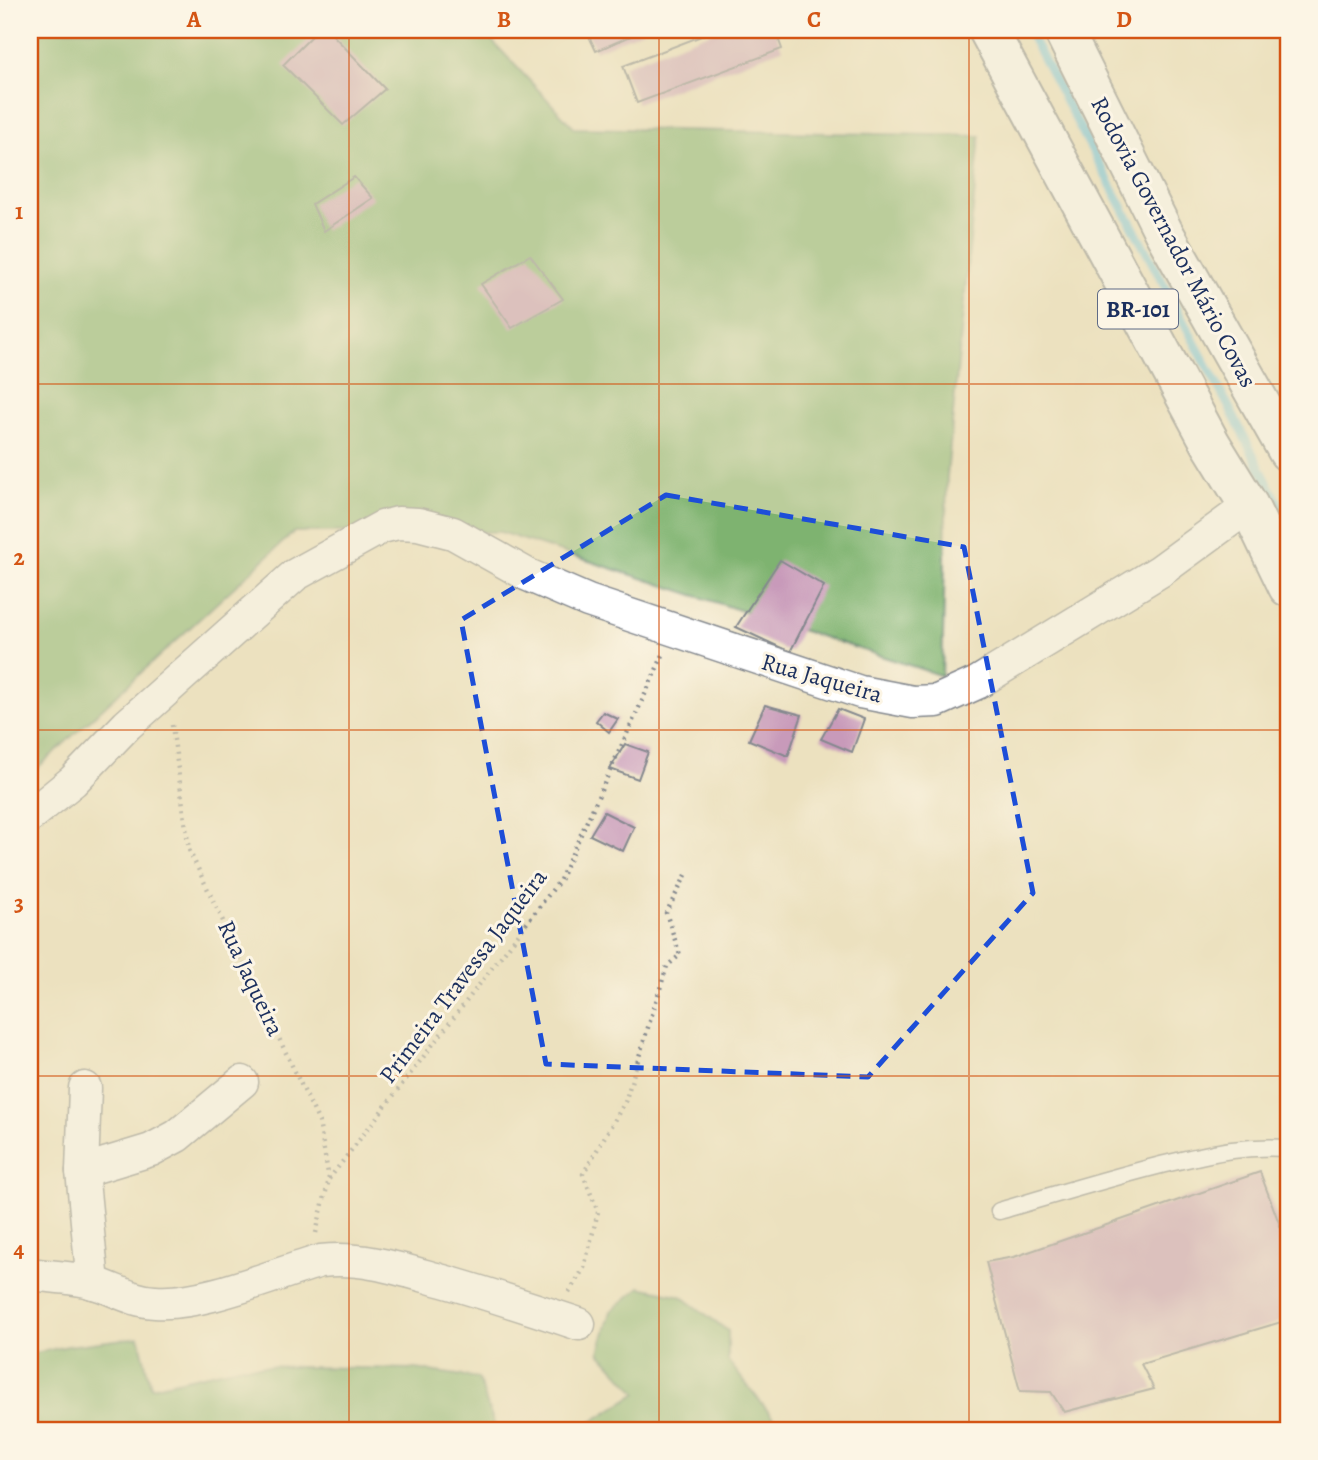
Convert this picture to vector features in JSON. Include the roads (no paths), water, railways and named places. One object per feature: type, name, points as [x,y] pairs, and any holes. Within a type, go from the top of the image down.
[{"type":"highway","name":"BR-101","points":[[988,30],[1211,444],[1249,506],[1288,587]]},
{"type":"highway","name":"Rodovia Governador Mário Covas","points":[[1063,30],[1163,231],[1288,452]]},
{"type":"street","name":"Rua Jaqueira","points":[[30,816],[72,781],[127,725],[295,575],[367,534],[398,523],[418,524],[453,533],[528,575],[588,601],[860,692],[913,702],[937,701],[977,683],[1148,578],[1249,506]]},
{"type":"street","points":[[82,1171],[151,1150],[177,1136],[242,1082]]},
{"type":"street","points":[[85,1087],[82,1171],[93,1283]]},
{"type":"street","points":[[30,1274],[93,1283],[127,1297],[154,1302],[178,1302],[308,1264],[340,1259],[368,1261],[510,1300],[566,1320]]},
{"type":"lane","points":[[999,1211],[1119,1175],[1231,1148],[1288,1148]]},
{"type":"waterway","points":[[1028,30],[1288,523]]}]
